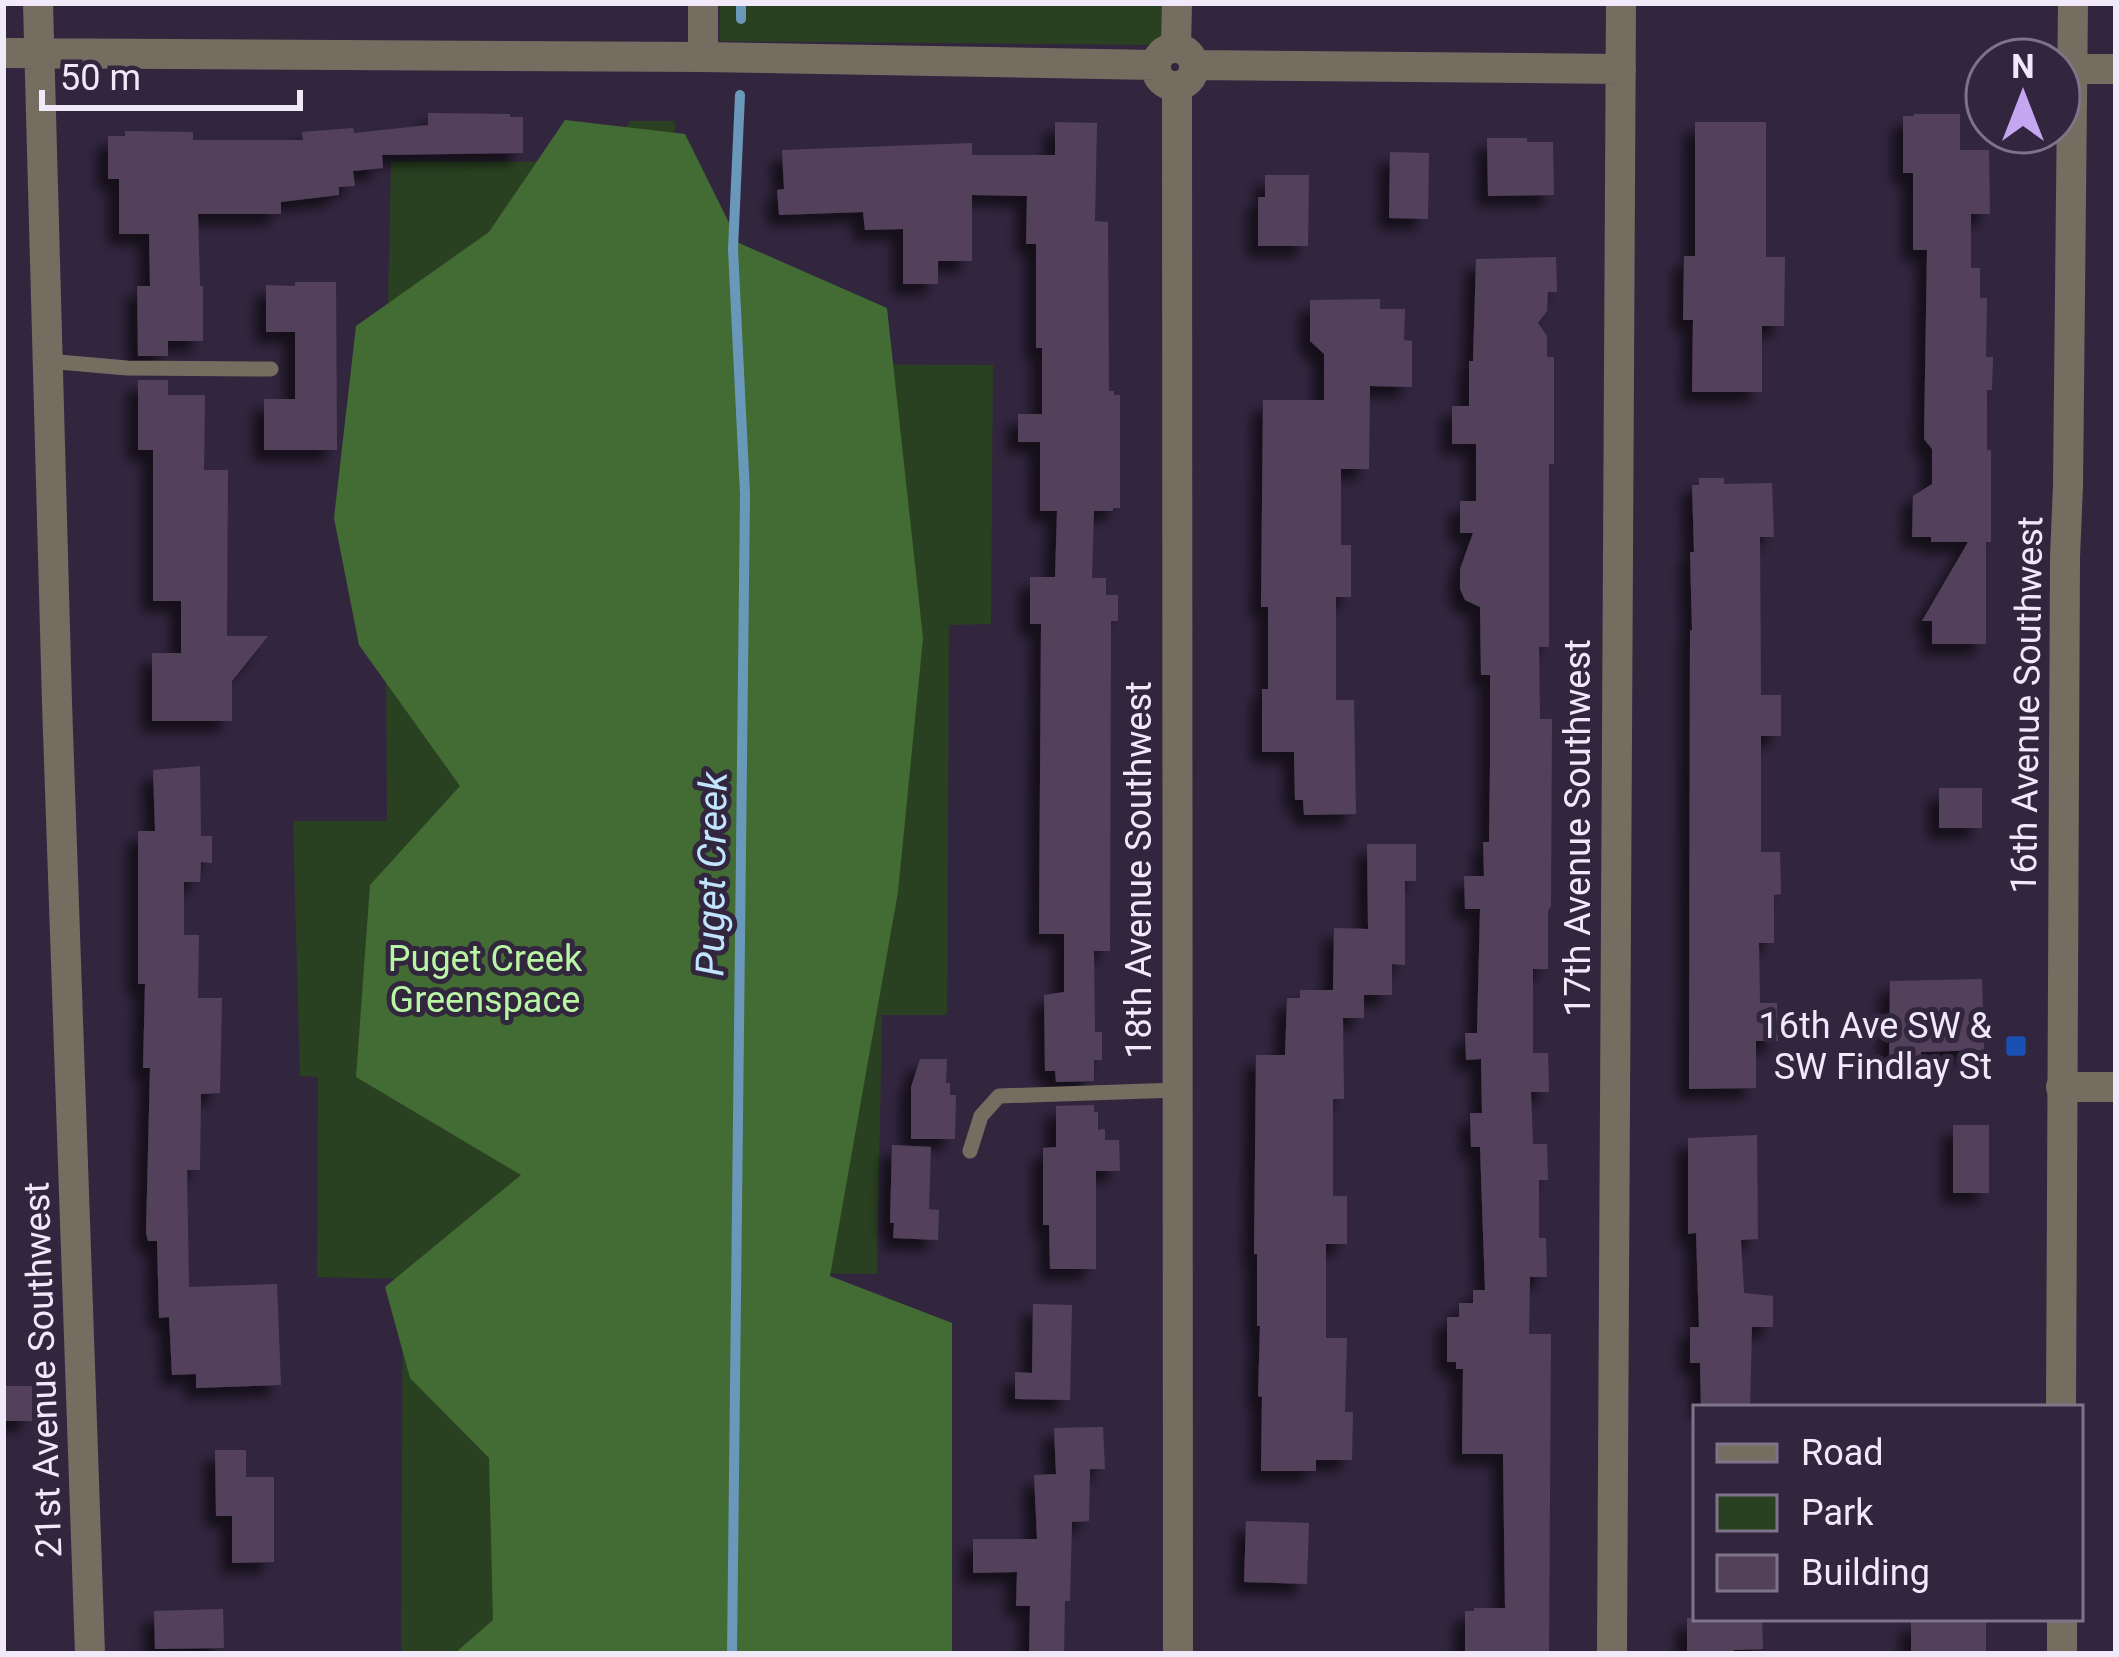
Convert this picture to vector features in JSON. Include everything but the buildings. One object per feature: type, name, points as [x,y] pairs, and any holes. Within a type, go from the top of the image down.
[{"type":"street","name":"21st Avenue Southwest","points":[[38,3],[90,1654]]},
{"type":"street","points":[[703,57],[704,3]]},
{"type":"street","name":"18th Avenue Southwest","points":[[1177,3],[1178,1654]]},
{"type":"street","name":"17th Avenue Southwest","points":[[1612,1654],[1621,3]]},
{"type":"street","name":"16th Avenue Southwest","points":[[2073,3],[2073,36]]},
{"type":"street","points":[[3,52],[1621,69]]},
{"type":"street","points":[[2083,69],[2116,69]]},
{"type":"street","name":"16th Avenue Southwest","points":[[2061,1405],[2072,156]]},
{"type":"street","points":[[2061,1087],[2116,1087]]},
{"type":"street","points":[[2062,1621],[2062,1654]]},
{"type":"lane","points":[[46,362],[272,370]]},
{"type":"lane","points":[[970,1151],[981,1116],[999,1096],[1178,1090]]},
{"type":"green space","points":[[720,3],[1162,3],[1162,45],[719,41]]},
{"type":"green space","points":[[565,120],[685,134],[739,243],[887,308],[923,638],[898,892],[830,1276],[952,1323],[952,1654],[454,1654],[493,1620],[489,1458],[410,1378],[385,1287],[521,1175],[356,1077],[370,885],[460,786],[359,645],[334,518],[356,326],[489,232]]},
{"type":"green space","name":"Puget Creek Greenspace","points":[[630,121],[675,121],[667,1654],[401,1654],[403,1279],[317,1277],[318,1077],[300,1076],[293,821],[387,821],[385,458],[391,161],[593,162],[618,140]]},
{"type":"green space","points":[[752,364],[993,365],[991,624],[949,625],[947,1015],[882,1015],[877,1274],[747,1273]]},
{"type":"waterway","name":"Puget Creek","points":[[741,3],[741,19]]},
{"type":"waterway","name":"Puget Creek","points":[[732,1654],[745,494],[733,249],[740,95]]},
{"type":"place","name":"16th Ave SW & SW Findlay St","points":[[2016,1046]]}]
